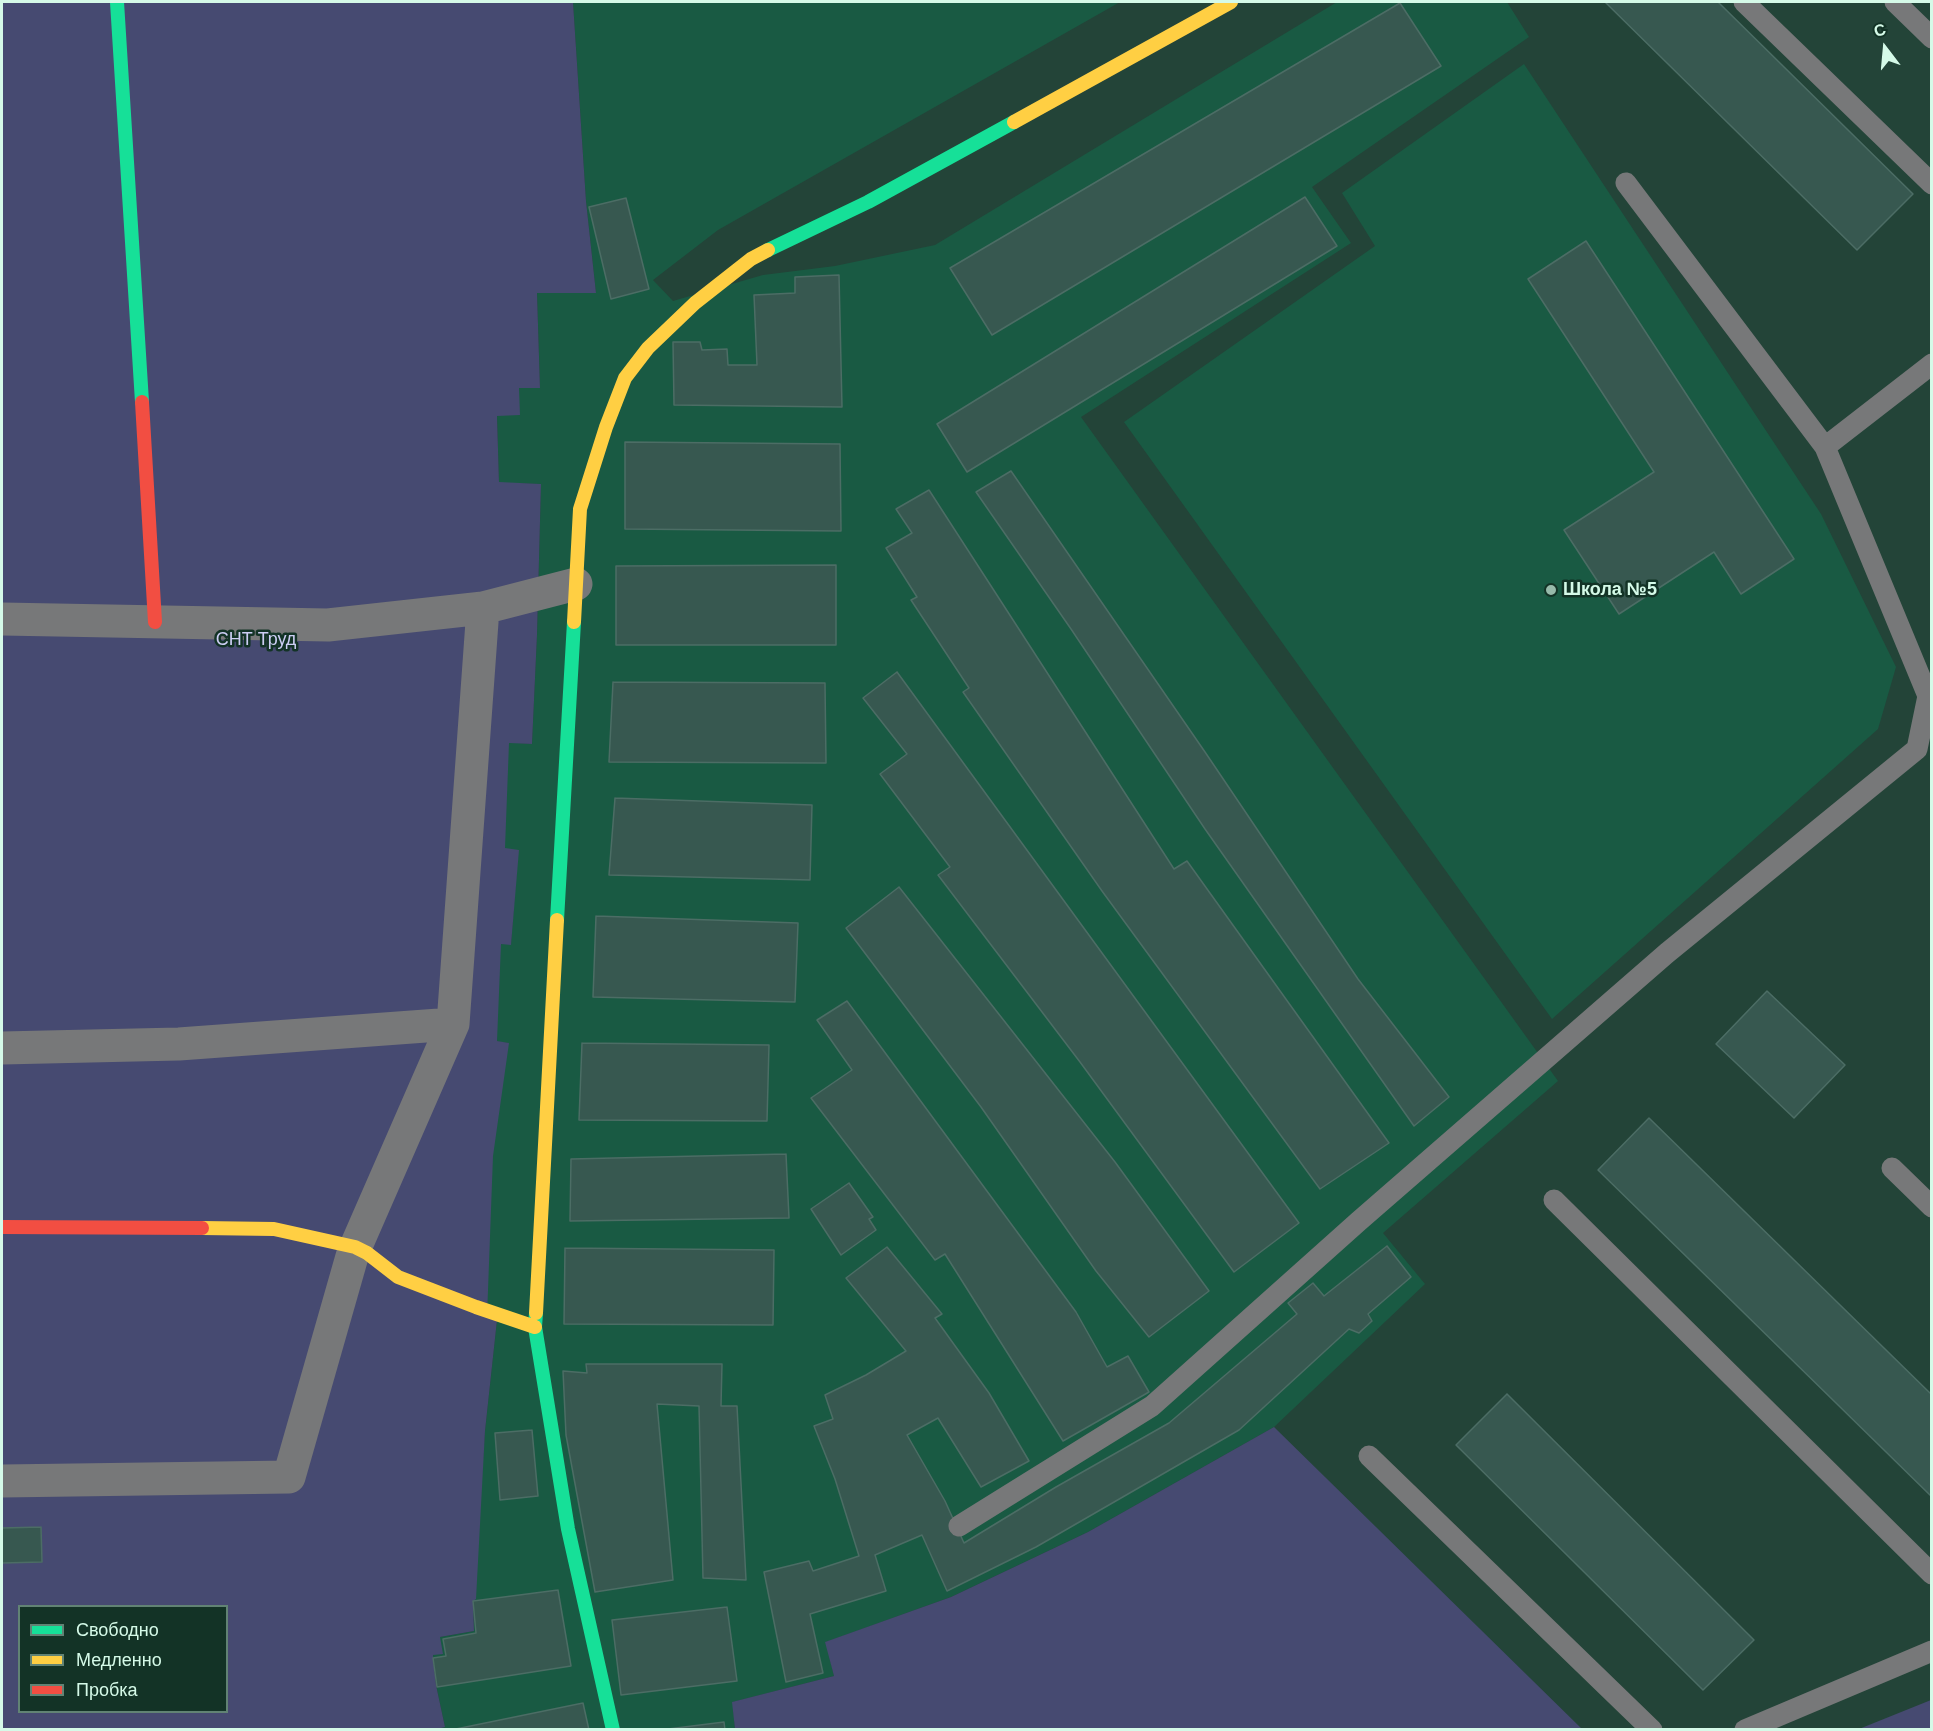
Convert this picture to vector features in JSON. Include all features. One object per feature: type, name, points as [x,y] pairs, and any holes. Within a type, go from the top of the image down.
[{"type":"street","points":[[117,2],[155,622]]},
{"type":"street","points":[[612,1730],[568,1530],[535,1327],[580,509],[606,427],[625,378],[648,348],[695,303],[751,259],[868,202],[1231,2]]},
{"type":"street","points":[[2,618],[328,625],[483,608],[576,584]]},
{"type":"street","points":[[2,1481],[289,1477],[355,1247],[453,1024],[483,608]]},
{"type":"street","points":[[2,1048],[178,1044],[453,1024]]},
{"type":"street","points":[[2,1227],[274,1229],[355,1247],[367,1253],[398,1277],[535,1327]]},
{"type":"lane","points":[[1744,2],[1932,184]]},
{"type":"lane","points":[[1895,2],[1932,38]]},
{"type":"lane","points":[[959,1526],[1152,1406],[1359,1221],[1667,953],[1917,749],[1928,696],[1825,447],[1626,183]]},
{"type":"lane","points":[[1825,447],[1929,371]]},
{"type":"lane","points":[[1892,1168],[1932,1207]]},
{"type":"lane","points":[[1554,1200],[1932,1574]]},
{"type":"lane","points":[[1369,1456],[1652,1730]]},
{"type":"lane","points":[[1745,1730],[1932,1651]]},
{"type":"shaded area","points":[[573,2],[1120,2],[718,230],[653,280],[673,301],[763,275],[835,266],[935,245],[1337,2],[1507,2],[1529,37],[1312,187],[1351,243],[1081,417],[1558,1081],[1383,1233],[1425,1284],[1274,1427],[1088,1532],[951,1597],[826,1642],[834,1676],[733,1702],[735,1729],[434,1728],[445,1727],[436,1685],[433,1655],[440,1637],[474,1631],[473,1601],[485,1431],[497,1320],[434,1237],[508,1043],[470,1038],[477,941],[511,944],[518,851],[487,847],[493,741],[532,744],[541,484],[499,483],[497,415],[519,388],[540,387],[537,293],[596,293],[586,201]]},
{"type":"shaded area","name":"Школа №5","points":[[1524,64],[1821,514],[1896,667],[1878,729],[1552,1019],[1124,422],[1375,246],[1342,193]]},
{"type":"green space","name":"СНТ Труд","points":[[2,2],[573,2],[586,201],[596,293],[537,293],[540,388],[519,388],[520,415],[497,416],[499,482],[541,484],[532,744],[509,743],[505,848],[519,850],[511,945],[501,944],[497,1041],[509,1043],[493,1156],[487,1317],[497,1320],[485,1431],[476,1599],[473,1601],[474,1631],[440,1637],[443,1654],[433,1655],[436,1685],[445,1727],[434,1730],[2,1730]]},
{"type":"green space","points":[[1274,1427],[1582,1729],[735,1729],[732,1702],[834,1676],[825,1642],[951,1597],[1088,1532]]},
{"type":"green space","points":[[1931,1700],[1931,1729],[1859,1729]]},
{"type":"building","points":[[1605,2],[1718,2],[1913,194],[1857,250]]},
{"type":"building","points":[[1400,3],[1441,66],[992,335],[950,268]]},
{"type":"building","points":[[1305,197],[1337,246],[967,472],[937,424]]},
{"type":"building","points":[[626,198],[649,289],[611,299],[589,207]]},
{"type":"building","points":[[1586,241],[1794,559],[1741,594],[1714,552],[1619,614],[1564,530],[1654,472],[1528,279]]},
{"type":"building","points":[[839,275],[842,407],[674,405],[673,342],[700,342],[702,350],[727,349],[728,365],[757,365],[754,295],[795,293],[795,277]]},
{"type":"building","points":[[625,442],[840,444],[841,531],[625,529]]},
{"type":"building","points":[[1011,471],[1358,979],[1449,1097],[1414,1126],[1205,829],[976,492]]},
{"type":"building","points":[[929,490],[1174,869],[1187,861],[1389,1143],[1320,1189],[1102,891],[963,692],[969,688],[911,600],[917,597],[886,548],[912,533],[896,509]]},
{"type":"building","points":[[836,565],[836,645],[616,645],[616,566]]},
{"type":"building","points":[[897,672],[1299,1223],[1234,1272],[1080,1062],[938,875],[950,867],[880,774],[907,754],[863,698]]},
{"type":"building","points":[[613,682],[825,683],[826,763],[609,762]]},
{"type":"building","points":[[615,798],[812,805],[810,880],[609,875]]},
{"type":"building","points":[[899,887],[1115,1162],[1209,1291],[1149,1337],[1096,1271],[981,1107],[846,928]]},
{"type":"building","points":[[596,916],[798,923],[795,1002],[593,997]]},
{"type":"building","points":[[1767,991],[1845,1065],[1794,1118],[1716,1044]]},
{"type":"building","points":[[847,1001],[1076,1312],[1107,1367],[1128,1356],[1149,1392],[1063,1441],[945,1254],[935,1260],[811,1098],[852,1070],[817,1020]]},
{"type":"building","points":[[582,1043],[769,1045],[767,1121],[579,1120]]},
{"type":"building","points":[[1649,1118],[1932,1395],[1932,1497],[1598,1170]]},
{"type":"building","points":[[786,1154],[789,1218],[570,1221],[571,1159]]},
{"type":"building","points":[[849,1183],[873,1217],[869,1219],[876,1230],[841,1255],[811,1209]]},
{"type":"building","points":[[1387,1246],[1411,1277],[1368,1314],[1372,1321],[1359,1333],[1349,1329],[1239,1430],[1036,1547],[947,1591],[922,1535],[875,1555],[886,1591],[810,1614],[823,1673],[786,1682],[764,1572],[809,1561],[813,1571],[859,1556],[835,1479],[814,1426],[833,1419],[825,1395],[866,1375],[906,1351],[846,1278],[887,1247],[942,1314],[935,1318],[989,1393],[1029,1461],[981,1487],[938,1418],[907,1435],[945,1501],[964,1543],[1056,1487],[1169,1423],[1297,1314],[1288,1303],[1313,1283],[1324,1296]]},
{"type":"building","points":[[565,1248],[774,1250],[773,1325],[564,1324]]},
{"type":"building","points":[[586,1364],[722,1364],[721,1406],[737,1406],[746,1580],[703,1578],[699,1406],[657,1404],[673,1580],[595,1592],[566,1435],[563,1371],[587,1373]]},
{"type":"building","points":[[1507,1394],[1754,1640],[1703,1690],[1456,1445]]},
{"type":"building","points":[[532,1430],[538,1496],[500,1500],[495,1433]]},
{"type":"building","points":[[41,1527],[42,1562],[2,1563],[2,1528]]},
{"type":"building","points":[[558,1590],[571,1666],[437,1687],[433,1658],[446,1656],[443,1639],[476,1633],[473,1601]]},
{"type":"building","points":[[727,1607],[737,1681],[621,1695],[612,1620]]},
{"type":"building","points":[[583,1703],[589,1730],[451,1730]]},
{"type":"building","points":[[724,1722],[725,1730],[660,1730]]},
{"type":"traffic: fast","points":[[117,2],[142,402]]},
{"type":"traffic: fast","points":[[768,250],[868,202],[1014,122]]},
{"type":"traffic: fast","points":[[557,920],[574,622]]},
{"type":"traffic: fast","points":[[536,1313],[535,1327],[568,1529],[613,1730]]},
{"type":"traffic: slow","points":[[1014,122],[1231,2]]},
{"type":"traffic: slow","points":[[574,622],[580,509],[606,427],[625,378],[648,348],[695,303],[751,259],[768,250]]},
{"type":"traffic: slow","points":[[536,1313],[557,920]]},
{"type":"traffic: slow","points":[[202,1228],[274,1229],[355,1247],[367,1253],[398,1277],[535,1327]]},
{"type":"traffic: jam","points":[[142,402],[155,622]]},
{"type":"traffic: jam","points":[[2,1227],[202,1228]]},
{"type":"place","name":"Школа №5","points":[[1551,590]]}]
